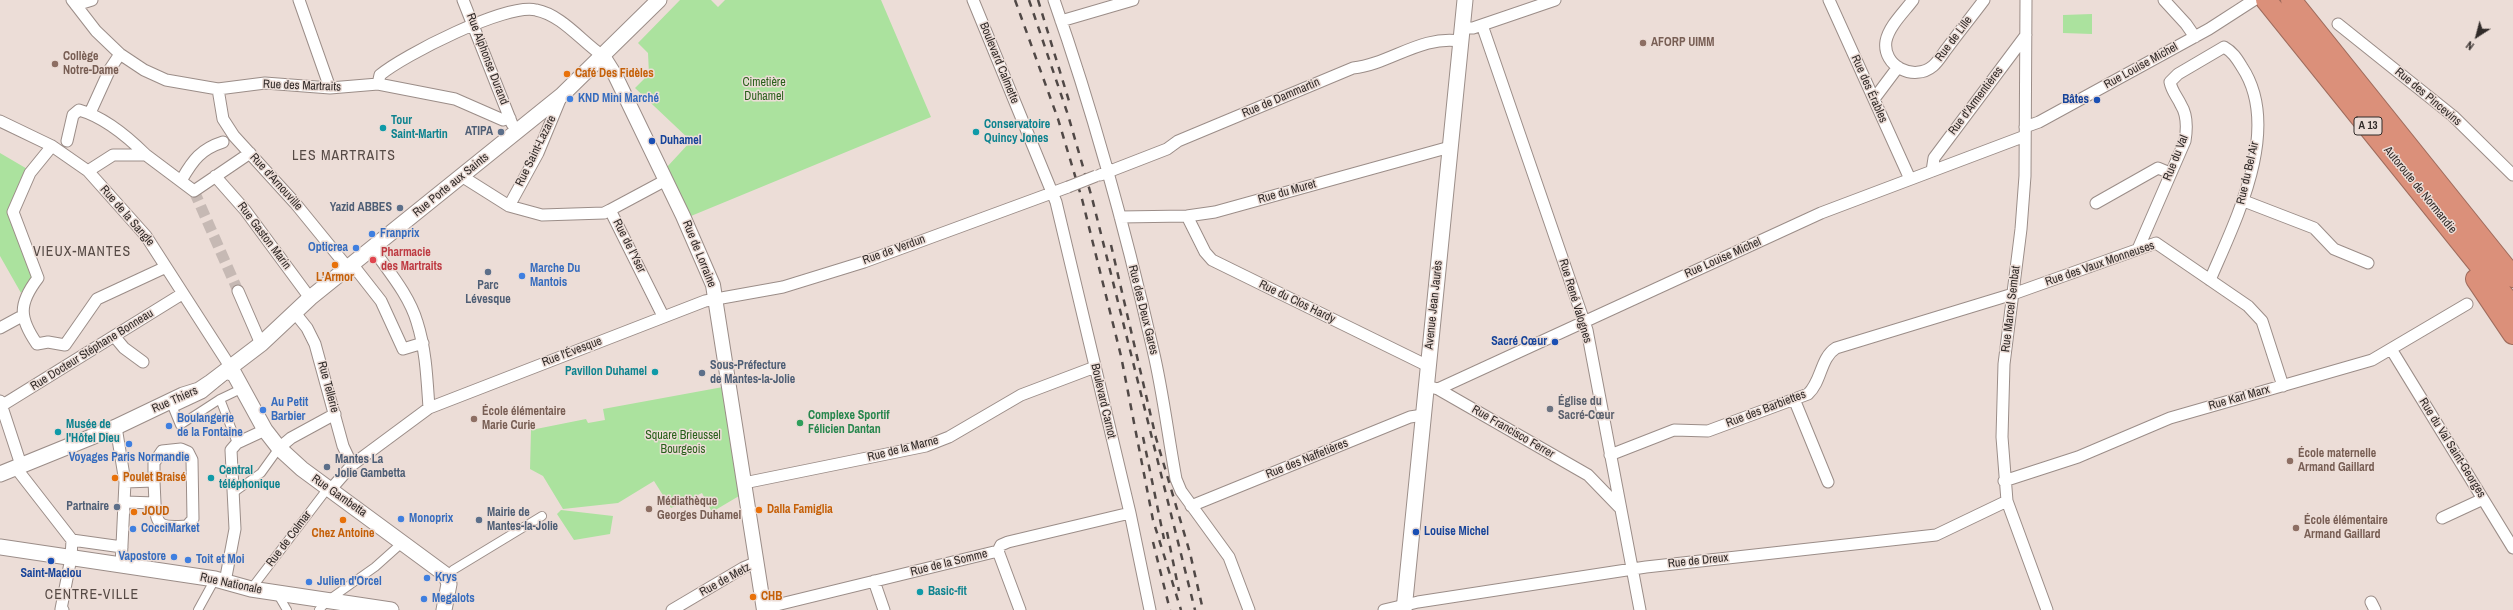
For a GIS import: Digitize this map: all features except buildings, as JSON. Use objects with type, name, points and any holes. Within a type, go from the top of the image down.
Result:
[{"type":"highway","name":"Autoroute de Normandie","points":[[2291,0],[2513,276]]},
{"type":"highway","name":"Autoroute de Normandie","points":[[2270,5],[2513,307]]},
{"type":"highway","points":[[2464,215],[2482,220],[2513,254]]},
{"type":"highway","points":[[2461,241],[2465,263],[2513,334]]},
{"type":"main road","name":"Avenue Jean Jaurès","points":[[1404,607],[1424,414],[1432,387],[1428,366],[1465,0]]},
{"type":"main road","name":"Rue Porte aux Saints","points":[[261,344],[310,298],[463,176],[514,125],[562,95],[603,56],[655,2]]},
{"type":"main road","name":"Rue Thiers","points":[[0,474],[116,427],[183,395],[199,390],[231,368],[261,344]]},
{"type":"main road","name":"Rue Gambetta","points":[[231,368],[266,430],[279,448],[302,469],[446,575],[449,584],[443,610]]},
{"type":"main road","name":"Rue Nationale","points":[[0,548],[220,580],[251,589],[277,593],[323,605],[391,610]]},
{"type":"street","points":[[74,3],[92,0]]},
{"type":"street","points":[[299,0],[330,88]]},
{"type":"street","name":"Rue Alphonse Durand","points":[[464,0],[514,125]]},
{"type":"street","name":"Boulevard Calmette","points":[[973,0],[1052,193]]},
{"type":"street","name":"Rue des Deux Gares","points":[[1054,0],[1120,217],[1154,351],[1176,479],[1191,506],[1229,557],[1249,610]]},
{"type":"street","points":[[1061,21],[1133,0]]},
{"type":"street","name":"Rue de Dammartin","points":[[1096,176],[1167,149],[1178,141],[1353,68],[1363,67],[1404,50],[1461,34],[1482,24],[1555,0]]},
{"type":"street","points":[[1874,99],[1898,67],[1888,56],[1888,32],[1913,0]]},
{"type":"street","name":"Rue de Lille","points":[[1898,67],[1906,72],[1919,73],[1933,67],[1984,0]]},
{"type":"street","name":"Rue Marcel Sembat","points":[[2026,0],[2025,131],[2021,229],[2002,392],[2004,480],[2007,501],[2047,610]]},
{"type":"street","points":[[2164,0],[2189,27],[2195,37]]},
{"type":"street","name":"Rue Louise Michel","points":[[1432,387],[1584,321],[1821,213],[1910,179],[2025,131],[2195,37],[2254,0]]},
{"type":"street","name":"Rue des Érables","points":[[1832,2],[1910,179]]},
{"type":"street","name":"Rue des Martraits","points":[[74,3],[96,31],[120,54],[144,70],[166,80],[218,89],[265,82],[330,88],[378,84],[455,98],[514,125]]},
{"type":"street","points":[[378,84],[380,75],[426,45],[474,25],[513,12],[535,9],[575,32],[603,56]]},
{"type":"street","name":"Rue René Valognes","points":[[1482,24],[1584,321],[1619,508],[1640,610]]},
{"type":"street","name":"Rue des Pincevins","points":[[2338,24],[2453,116],[2513,175]]},
{"type":"street","name":"Rue d'Armentières","points":[[1932,170],[1934,158],[2026,35]]},
{"type":"street","name":"Rue du Val","points":[[2138,249],[2170,173],[2185,142],[2188,125],[2182,106],[2172,92],[2170,82],[2178,74],[2224,47]]},
{"type":"street","name":"Rue du Bel Air","points":[[2210,280],[2244,201],[2256,149],[2258,113],[2250,79],[2232,51],[2224,47]]},
{"type":"street","points":[[90,113],[110,68],[120,54]]},
{"type":"street","name":"Rue de Lorraine","points":[[603,56],[615,74],[666,180],[713,284],[764,609]]},
{"type":"street","name":"Rue d'Arnouville","points":[[218,89],[223,119],[234,136],[381,301],[403,349],[423,343]]},
{"type":"street","name":"Rue Saint-Lazare","points":[[508,206],[535,159],[562,95]]},
{"type":"street","points":[[67,141],[73,115],[79,110],[90,113],[131,140],[146,155],[182,179],[194,191],[250,153]]},
{"type":"street","name":"Rue de la Sangle","points":[[0,121],[52,146],[88,171],[135,222],[231,368]]},
{"type":"street","points":[[182,179],[196,156],[209,147],[223,142]]},
{"type":"street","points":[[52,146],[30,173],[13,212],[38,278],[24,300],[22,316],[27,328],[37,344],[48,342],[65,345],[97,299],[166,267]]},
{"type":"street","name":"Rue du Muret","points":[[1120,217],[1187,216],[1215,212],[1450,148]]},
{"type":"street","points":[[88,171],[113,155],[146,155]]},
{"type":"street","points":[[2096,203],[2158,168],[2170,173]]},
{"type":"street","name":"Rue Gaston Marin","points":[[215,176],[246,210],[310,298]]},
{"type":"street","name":"Rue de l'Yser","points":[[463,176],[508,206],[542,215],[604,213],[610,210],[663,316]]},
{"type":"street","name":"Rue de Verdun","points":[[716,300],[783,287],[864,262],[1096,176]]},
{"type":"street","points":[[610,210],[666,180]]},
{"type":"street","name":"Boulevard Carnot","points":[[1052,193],[1130,513],[1150,610]]},
{"type":"street","points":[[2244,201],[2314,228],[2334,249],[2368,263]]},
{"type":"street","name":"Rue du Clos Hardy","points":[[1187,216],[1202,247],[1212,260],[1428,366]]},
{"type":"street","name":"Rue des Vaux Monneuses","points":[[2013,294],[2156,243],[2248,306],[2262,321],[2283,386]]},
{"type":"street","points":[[373,249],[400,288],[417,321],[423,343],[429,408]]},
{"type":"street","points":[[238,291],[261,344]]},
{"type":"street","name":"Rue Docteur Stéphane Bonneau","points":[[1,403],[182,294]]},
{"type":"street","name":"Rue des Barbiettes","points":[[1610,455],[1674,430],[1708,431],[1808,394],[1816,387],[1828,353],[1836,348],[2013,294]]},
{"type":"street","name":"Rue l'Évesque","points":[[329,489],[352,465],[429,408],[663,316],[716,300]]},
{"type":"street","name":"Rue Karl Marx","points":[[2004,480],[2078,457],[2170,418],[2372,360],[2467,304]]},
{"type":"street","name":"Rue Tellerie","points":[[295,313],[307,328],[315,344],[343,446],[352,465]]},
{"type":"street","points":[[0,328],[22,316]]},
{"type":"street","points":[[114,336],[124,348],[143,362]]},
{"type":"street","name":"Rue du Val Saint-Georges","points":[[2391,349],[2513,548]]},
{"type":"street","name":"Rue de la Marne","points":[[744,483],[926,446],[949,437],[1021,395],[1095,367]]},
{"type":"street","points":[[226,375],[234,377],[241,389],[220,399],[183,425],[180,425],[173,408],[203,394],[226,375]]},
{"type":"street","name":"Rue Francisco Ferrer","points":[[1432,387],[1588,475],[1619,508]]},
{"type":"street","points":[[220,399],[237,443]]},
{"type":"street","points":[[1794,399],[1828,482]]},
{"type":"street","points":[[1,403],[18,466],[72,540],[71,558],[61,609],[63,610]]},
{"type":"street","points":[[234,493],[261,473],[279,448],[291,438],[335,414]]},
{"type":"street","name":"Rue des Naffetières","points":[[1191,506],[1410,417],[1424,414]]},
{"type":"street","points":[[116,427],[125,482],[120,566]]},
{"type":"street","points":[[198,610],[220,580],[235,530],[231,450],[237,443],[266,430]]},
{"type":"street","points":[[181,449],[188,452],[192,460],[191,523],[187,526],[164,526],[156,518],[154,480],[154,463],[162,451],[181,449]]},
{"type":"street","points":[[1588,475],[1600,476],[1612,471]]},
{"type":"street","points":[[125,482],[154,480]]},
{"type":"street","name":"Rue de Colmar","points":[[251,589],[329,489]]},
{"type":"street","points":[[2442,518],[2483,499]]},
{"type":"street","name":"Rue de Dreux","points":[[1384,610],[1631,569],[1936,535],[2007,501]]},
{"type":"street","points":[[125,502],[155,502]]},
{"type":"street","name":"Rue de la Somme","points":[[764,609],[998,551],[1001,545],[1012,541],[1130,513]]},
{"type":"street","points":[[453,570],[535,525],[542,516]]},
{"type":"street","points":[[72,540],[122,547]]},
{"type":"street","points":[[323,605],[375,567],[403,542]]},
{"type":"street","points":[[998,551],[1020,610]]},
{"type":"street","name":"Rue de Metz","points":[[672,610],[743,568],[757,562]]},
{"type":"street","points":[[874,581],[884,610]]},
{"type":"street","points":[[277,593],[287,610]]},
{"type":"green space","name":"Cimetière Duhamel","points":[[680,0],[711,0],[718,7],[725,0],[881,0],[931,117],[691,216],[667,167],[691,141],[635,88],[649,74],[648,53],[638,43]]},
{"type":"green space","points":[[2092,14],[2092,34],[2063,33],[2063,15]]},
{"type":"green space","points":[[0,153],[29,170],[8,214],[33,275],[21,293],[0,256]]},
{"type":"green space","name":"Square Brieussel Bourgeois","points":[[723,387],[739,496],[712,512],[702,493],[671,508],[654,481],[618,503],[563,509],[543,476],[530,469],[531,430],[586,419],[588,423],[605,420],[603,409]]},
{"type":"green space","points":[[561,510],[613,516],[610,534],[574,540],[557,514]]},
{"type":"tunnel","points":[[194,191],[238,291]]},
{"type":"railway","points":[[1015,0],[1058,119],[1082,199],[1121,356],[1153,520],[1181,610]]},
{"type":"railway","points":[[1029,0],[1068,115],[1092,198],[1195,610]]},
{"type":"railway","points":[[1038,0],[1069,101]]},
{"type":"railway","points":[[1111,245],[1156,438],[1190,553],[1203,610]]},
{"type":"railway","points":[[1143,437],[1164,539]]},
{"type":"railway","points":[[1167,532],[1179,591]]},
{"type":"railway","points":[[1153,542],[1170,610]]},
{"type":"place","name":"AFORP UIMM","points":[[1643,43]]},
{"type":"place","name":"Collège Notre-Dame","points":[[55,64]]},
{"type":"place","name":"Café Des Fidèles","points":[[567,74]]},
{"type":"place","name":"KND Mini Marché","points":[[570,99]]},
{"type":"place","name":"Bâtes","points":[[2097,100]]},
{"type":"place","name":"Tour Saint-Martin","points":[[383,128]]},
{"type":"place","name":"ATIPA","points":[[501,132]]},
{"type":"place","name":"Conservatoire Quincy Jones","points":[[976,132]]},
{"type":"place","name":"Duhamel","points":[[652,141]]},
{"type":"place","name":"Yazid ABBES","points":[[400,208]]},
{"type":"place","name":"Franprix","points":[[372,234]]},
{"type":"place","name":"Opticrea","points":[[356,248]]},
{"type":"place","name":"Pharmacie des Martraits","points":[[373,260]]},
{"type":"place","name":"L'Armor","points":[[335,265]]},
{"type":"place","name":"Parc Lévesque","points":[[488,272]]},
{"type":"place","name":"Marche Du Mantois","points":[[522,276]]},
{"type":"place","name":"Sacré Cœur","points":[[1555,342]]},
{"type":"place","name":"Pavillon Duhamel","points":[[655,372]]},
{"type":"place","name":"Sous-Préfecture de Mantes-la-Jolie","points":[[702,373]]},
{"type":"place","name":"Église du Sacré-Cœur","points":[[1550,409]]},
{"type":"place","name":"Au Petit Barbier","points":[[263,410]]},
{"type":"place","name":"École élémentaire Marie Curie","points":[[474,419]]},
{"type":"place","name":"Complexe Sportif Félicien Dantan","points":[[800,423]]},
{"type":"place","name":"Boulangerie de la Fontaine","points":[[169,426]]},
{"type":"place","name":"Musée de l'Hôtel Dieu","points":[[58,432]]},
{"type":"place","name":"Voyages Paris Normandie","points":[[129,444]]},
{"type":"place","name":"École maternelle Armand Gaillard","points":[[2290,461]]},
{"type":"place","name":"Mantes La Jolie Gambetta","points":[[327,467]]},
{"type":"place","name":"Poulet Braisé","points":[[115,478]]},
{"type":"place","name":"Central téléphonique","points":[[211,478]]},
{"type":"place","name":"Partnaire","points":[[117,507]]},
{"type":"place","name":"Médiathèque Georges Duhamel","points":[[649,509]]},
{"type":"place","name":"Dalla Famiglia","points":[[759,510]]},
{"type":"place","name":"JOUD","points":[[134,512]]},
{"type":"place","name":"Monoprix","points":[[401,519]]},
{"type":"place","name":"Chez Antoine","points":[[343,520]]},
{"type":"place","name":"Mairie de Mantes-la-Jolie","points":[[479,520]]},
{"type":"place","name":"École élémentaire Armand Gaillard","points":[[2296,528]]},
{"type":"place","name":"CocciMarket","points":[[133,529]]},
{"type":"place","name":"Louise Michel","points":[[1416,532]]},
{"type":"place","name":"Vapostore","points":[[174,557]]},
{"type":"place","name":"Toit et Moi","points":[[188,560]]},
{"type":"place","name":"Saint-Maclou","points":[[51,561]]},
{"type":"place","name":"Krys","points":[[427,578]]},
{"type":"place","name":"Julien d'Orcel","points":[[309,582]]},
{"type":"place","name":"Basic-fit","points":[[920,592]]},
{"type":"place","name":"CHB","points":[[753,597]]},
{"type":"place","name":"Megalots","points":[[424,599]]},
{"type":"district","name":"LES MARTRAITS","points":[[344,156]]},
{"type":"district","name":"VIEUX-MANTES","points":[[82,252]]},
{"type":"district","name":"CENTRE-VILLE","points":[[92,595]]}]
